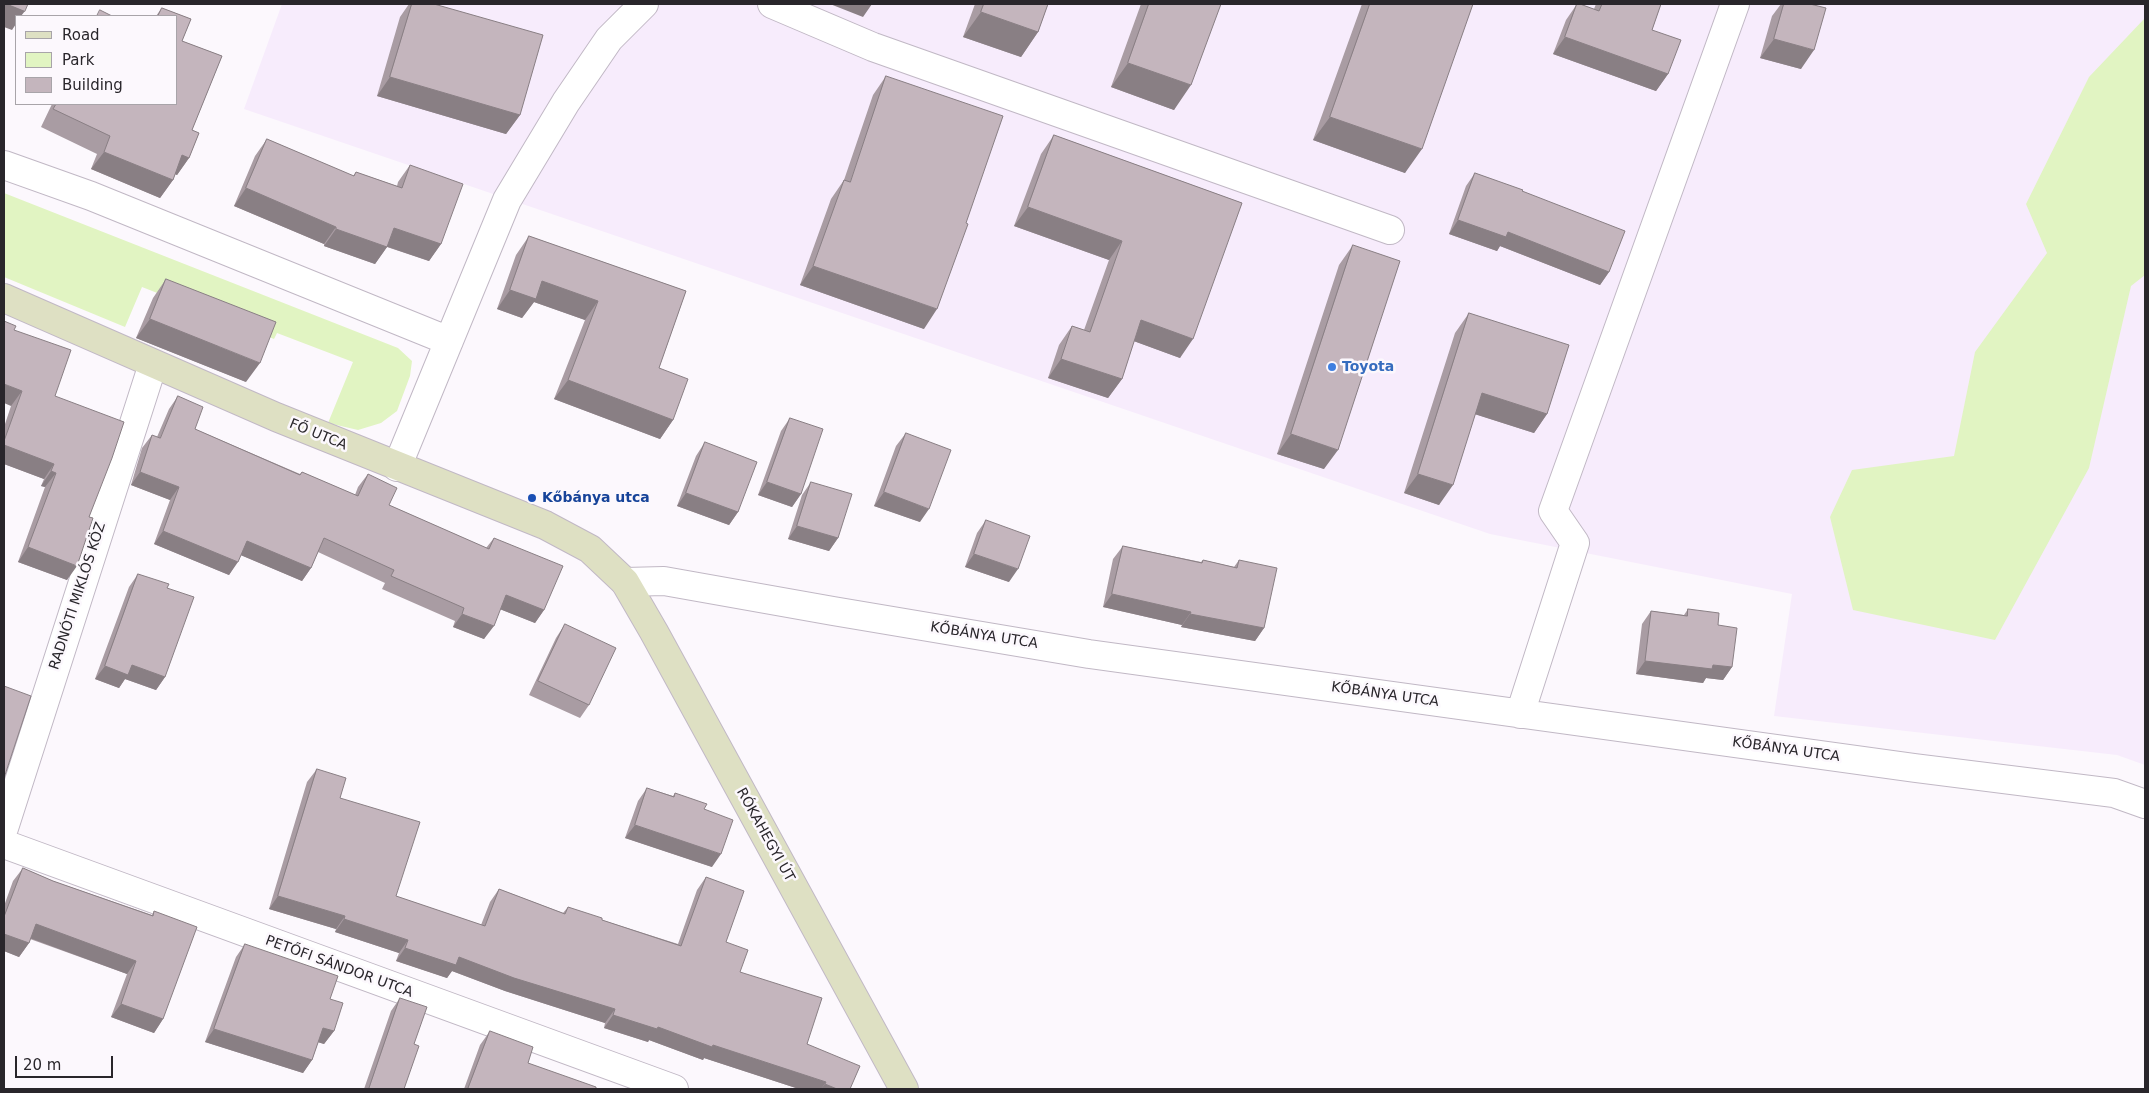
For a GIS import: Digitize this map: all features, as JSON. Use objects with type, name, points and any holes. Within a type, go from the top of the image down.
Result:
[{"type":"street","points":[[397,467],[507,200],[566,102],[609,39],[644,4]]},
{"type":"street","points":[[772,4],[873,46],[1390,230]]},
{"type":"street","points":[[1520,714],[1575,543],[1553,510],[1735,4]]},
{"type":"street","points":[[4,164],[91,196],[449,341]]},
{"type":"street","name":"FŐ UTCA","points":[[4,298],[152,364],[397,467],[545,525],[590,548],[625,582]]},
{"type":"street","name":"RADNÓTI MIKLÓS KÖZ","points":[[4,828],[152,364]]},
{"type":"street","name":"KŐBÁNYA UTCA","points":[[625,582],[664,580],[833,612],[1089,654],[1915,768],[2114,793],[2145,804]]},
{"type":"street","name":"RÓKAHEGYI ÚT","points":[[625,582],[904,1089]]},
{"type":"street","name":"PETŐFI SÁNDOR UTCA","points":[[4,844],[674,1089]]},
{"type":"shaded area","points":[[282,4],[2145,4],[2145,765],[2117,755],[1774,716],[1792,594],[1490,534],[244,109]]},
{"type":"green space","points":[[2145,18],[2145,275],[2131,286],[2089,468],[1995,640],[1853,610],[1830,517],[1852,470],[1954,456],[1975,352],[2047,253],[2026,204],[2089,77]]},
{"type":"green space","points":[[4,193],[398,348],[412,361],[410,376],[397,411],[381,423],[358,430],[328,423],[353,362],[277,333],[274,339],[142,287],[125,327],[4,277]]},
{"type":"building","points":[[7,4],[28,4],[25,11]]},
{"type":"building","points":[[412,4],[434,4],[543,35],[520,115],[390,77]]},
{"type":"building","points":[[984,4],[1048,4],[1038,32],[981,12]]},
{"type":"building","points":[[1149,4],[1221,4],[1191,85],[1128,63]]},
{"type":"building","points":[[1370,4],[1473,4],[1422,149],[1330,117]]},
{"type":"building","points":[[1577,4],[1599,11],[1602,4],[1661,4],[1652,30],[1681,40],[1668,74],[1565,37]]},
{"type":"building","points":[[1784,4],[1810,4],[1826,8],[1814,50],[1774,39]]},
{"type":"building","points":[[162,8],[191,19],[182,41],[222,56],[192,130],[199,133],[189,158],[182,155],[173,180],[104,152],[110,136],[53,109],[55,105],[178,105],[178,15],[158,15]]},
{"type":"building","points":[[100,10],[110,15],[98,15]]},
{"type":"building","points":[[886,76],[1003,116],[966,223],[968,224],[937,309],[813,266],[844,180],[850,182]]},
{"type":"building","points":[[1054,135],[1242,203],[1193,339],[1141,320],[1122,379],[1061,359],[1072,326],[1090,332],[1122,241],[1028,207]]},
{"type":"building","points":[[267,139],[354,176],[356,172],[402,188],[410,165],[463,184],[441,244],[394,228],[387,247],[336,229],[336,227],[246,188]]},
{"type":"building","points":[[1475,173],[1625,231],[1609,272],[1508,232],[1506,237],[1458,220]]},
{"type":"building","points":[[529,236],[686,291],[659,368],[688,379],[673,420],[568,380],[598,301],[542,281],[536,299],[510,290]]},
{"type":"building","name":"Toyota","points":[[1353,245],[1400,261],[1338,450],[1291,434]]},
{"type":"building","points":[[166,279],[276,322],[260,363],[150,319]]},
{"type":"building","points":[[1469,313],[1569,345],[1547,414],[1482,393],[1453,485],[1418,474]]},
{"type":"building","points":[[4,321],[16,326],[14,330],[71,350],[55,396],[124,422],[89,517],[93,518],[77,566],[28,547],[56,473],[51,471],[54,464],[4,445],[22,391],[4,384]]},
{"type":"building","points":[[178,396],[203,407],[195,429],[300,475],[302,472],[358,496],[368,474],[397,488],[389,505],[489,549],[494,538],[563,566],[544,610],[506,595],[494,626],[462,614],[464,608],[391,576],[394,570],[324,538],[311,568],[247,541],[238,562],[163,531],[179,487],[140,472],[152,435],[160,438]]},
{"type":"building","points":[[790,418],[823,429],[801,494],[767,482]]},
{"type":"building","points":[[906,433],[951,450],[929,509],[884,492]]},
{"type":"building","points":[[705,442],[757,462],[738,512],[686,493]]},
{"type":"building","points":[[811,482],[852,494],[838,538],[797,526]]},
{"type":"building","points":[[986,520],[1030,536],[1018,569],[974,554]]},
{"type":"building","points":[[1123,546],[1202,563],[1203,560],[1237,568],[1239,560],[1277,568],[1264,628],[1190,614],[1191,612],[1112,594]]},
{"type":"building","points":[[138,574],[169,584],[167,588],[194,597],[165,677],[132,665],[128,675],[105,666]]},
{"type":"building","points":[[1688,609],[1719,613],[1718,625],[1737,628],[1732,667],[1713,665],[1712,669],[1645,661],[1651,611],[1687,616]]},
{"type":"building","points":[[565,624],[616,648],[589,705],[538,681]]},
{"type":"building","points":[[4,686],[31,696],[4,778]]},
{"type":"building","points":[[317,769],[346,778],[340,798],[420,822],[396,896],[485,926],[499,889],[565,914],[568,907],[681,946],[706,877],[744,891],[726,942],[748,950],[740,972],[822,998],[807,1044],[860,1066],[850,1089],[837,1089],[825,1084],[826,1082],[713,1045],[712,1047],[658,1027],[657,1029],[613,1015],[615,1009],[514,978],[459,957],[456,965],[405,948],[408,940],[344,919],[345,916],[278,896]]},
{"type":"building","points":[[647,788],[674,797],[675,793],[707,804],[704,809],[733,820],[721,854],[635,825]]},
{"type":"building","points":[[23,868],[53,881],[153,916],[154,911],[197,927],[163,1019],[121,1004],[136,961],[36,924],[29,943],[4,934],[4,917]]},
{"type":"building","points":[[245,944],[338,976],[330,999],[343,1003],[334,1031],[323,1028],[312,1060],[214,1029]]},
{"type":"building","points":[[400,998],[427,1007],[414,1044],[419,1046],[404,1089],[369,1089]]},
{"type":"building","points":[[490,1031],[533,1047],[528,1063],[596,1087],[596,1089],[468,1089]]},
{"type":"place","name":"Toyota","points":[[1332,367]]},
{"type":"place","name":"Kőbánya utca","points":[[532,498]]}]
